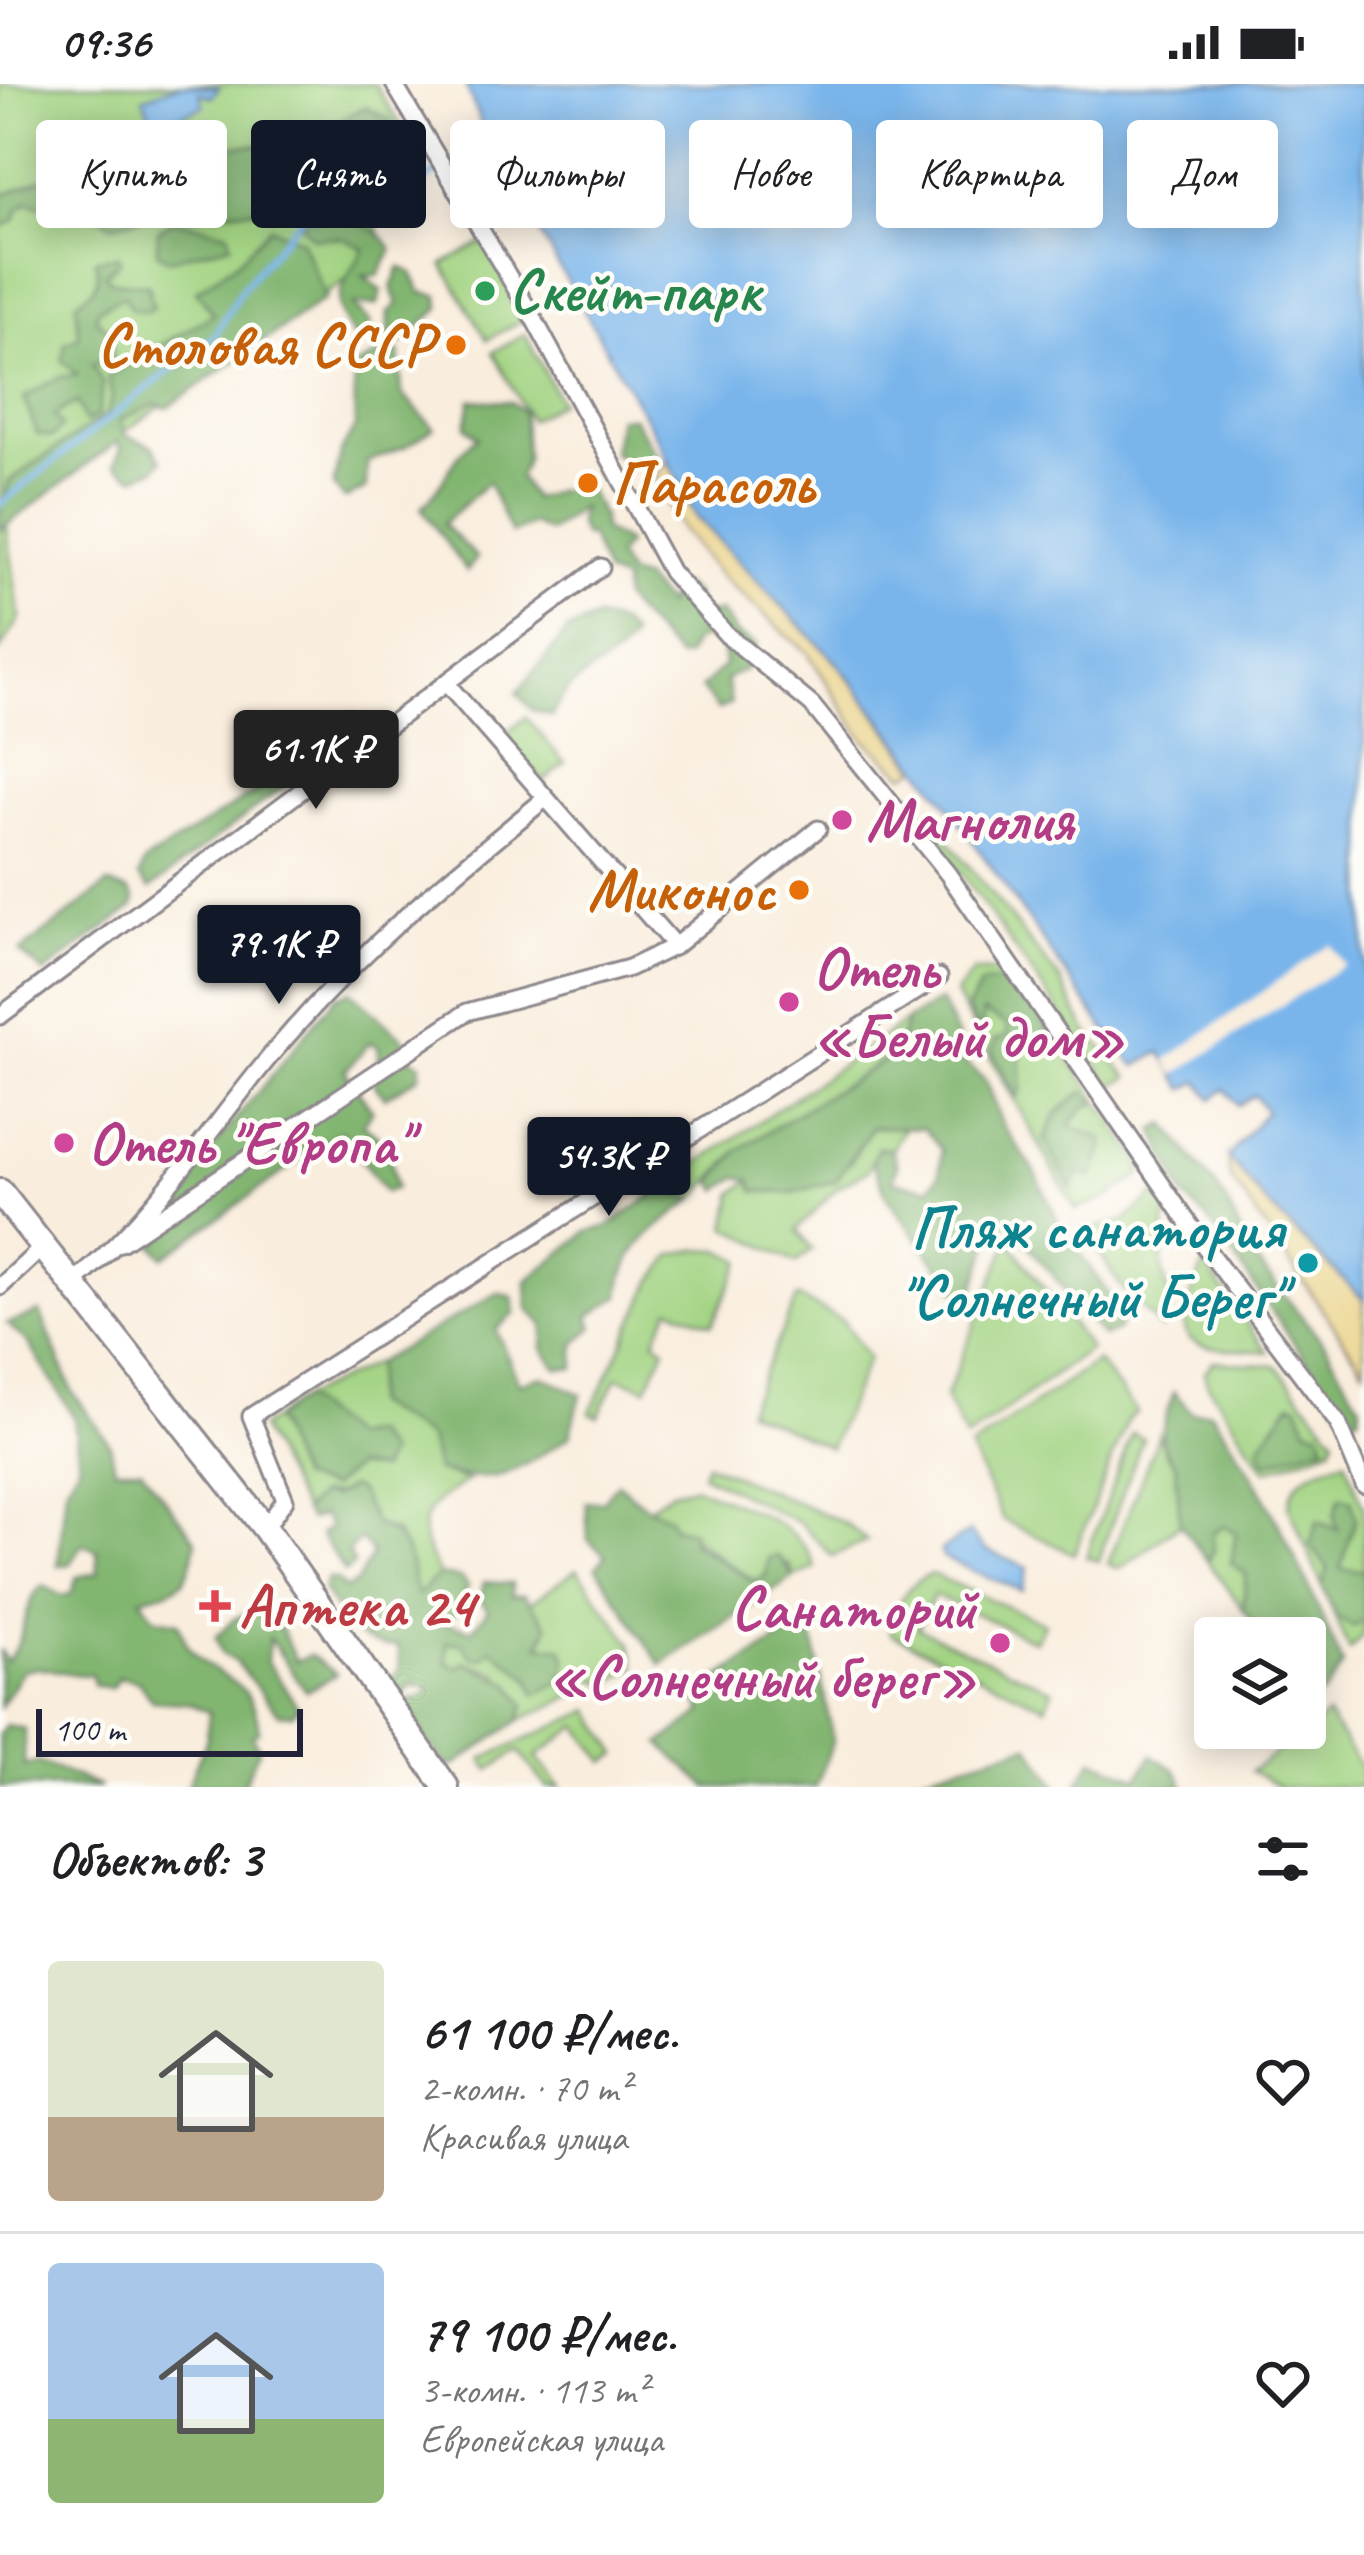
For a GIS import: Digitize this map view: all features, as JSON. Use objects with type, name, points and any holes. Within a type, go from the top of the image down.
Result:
[{"type":"main road","points":[[0,1192],[265,1528],[446,1787]]},
{"type":"street","points":[[394,84],[456,184],[671,572],[727,635],[812,705],[948,874],[1205,1247],[1348,1439],[1364,1485]]},
{"type":"street","points":[[0,1016],[602,567]]},
{"type":"street","points":[[446,682],[675,946]]},
{"type":"street","points":[[121,1243],[277,1048],[380,934],[546,798]]},
{"type":"street","points":[[72,1284],[121,1243],[467,1012],[629,968],[675,946],[818,829]]},
{"type":"street","points":[[265,1528],[285,1500],[251,1416],[939,977]]},
{"type":"street","points":[[0,1287],[43,1246]]},
{"type":"green space","points":[[0,84],[375,84],[397,120],[251,120],[251,228],[378,228],[384,254],[5,513],[20,618],[0,651]]},
{"type":"green space","points":[[365,107],[389,120],[339,120]]},
{"type":"green space","points":[[227,146],[251,146],[251,210],[227,212]]},
{"type":"green space","points":[[36,181],[36,205],[28,202],[18,210],[15,221],[0,227],[0,196]]},
{"type":"green space","points":[[210,228],[228,232],[231,244],[168,260],[157,253],[158,231]]},
{"type":"green space","points":[[272,228],[301,240],[326,298],[167,408],[156,404],[120,420],[125,435],[153,446],[162,460],[155,469],[134,477],[115,465],[121,448],[117,442],[0,530],[0,499],[5,499],[9,481],[106,415],[112,398],[108,376],[214,314],[196,291],[236,263]]},
{"type":"green space","points":[[304,228],[368,228],[392,250],[378,276],[363,276],[382,291],[377,305],[353,305],[370,322],[369,340],[358,342],[339,305],[343,286],[364,249],[342,237],[313,238]]},
{"type":"green space","name":"Скейт-парк","points":[[484,242],[528,317],[487,340],[443,264]]},
{"type":"green space","points":[[118,256],[120,261],[105,274],[111,281],[148,285],[153,307],[146,312],[131,309],[124,296],[98,309],[96,319],[111,331],[113,359],[92,364],[103,384],[98,415],[85,422],[77,402],[54,415],[62,426],[53,437],[37,434],[24,398],[59,377],[77,375],[62,360],[65,344],[79,337],[76,302],[95,285],[95,260]]},
{"type":"green space","points":[[400,267],[412,273],[421,292],[439,296],[440,308],[400,343],[389,339],[389,312],[398,304],[392,288]]},
{"type":"green space","points":[[525,334],[560,402],[530,420],[493,352]]},
{"type":"green space","points":[[383,352],[399,352],[402,394],[434,428],[407,446],[367,462],[366,488],[345,499],[333,486],[342,450],[355,427],[354,368]]},
{"type":"green space","points":[[471,400],[511,402],[523,411],[526,459],[519,477],[533,499],[583,482],[602,516],[603,530],[627,543],[617,557],[629,576],[643,579],[667,605],[673,586],[685,586],[695,594],[696,613],[721,612],[736,634],[756,645],[746,669],[726,679],[731,703],[718,710],[701,688],[724,666],[722,649],[707,636],[693,643],[687,656],[678,658],[623,600],[623,581],[606,575],[590,536],[583,536],[578,523],[581,508],[549,532],[532,524],[511,534],[488,482],[443,524],[477,558],[467,571],[421,508],[460,453],[478,437],[466,427]]},
{"type":"green space","points":[[618,417],[633,417],[659,460],[651,473],[613,453]]},
{"type":"green space","points":[[597,618],[620,624],[632,636],[615,656],[571,687],[552,716],[532,710],[517,693],[567,631]]},
{"type":"green space","points":[[354,714],[364,725],[150,889],[139,877],[145,862],[278,777]]},
{"type":"green space","points":[[526,717],[565,763],[543,782],[503,736]]},
{"type":"green space","points":[[940,830],[1061,981],[1086,1030],[1129,1077],[1112,1086],[934,835]]},
{"type":"green space","points":[[108,884],[129,891],[135,900],[132,908],[44,973],[20,952]]},
{"type":"green space","points":[[1010,971],[1138,1159],[1143,1174],[1106,1199],[1076,1210],[955,995],[973,972]]},
{"type":"green space","points":[[995,982],[1019,987],[1048,1027],[1037,1046],[1026,1033],[1020,1037],[1021,1090],[1016,1097],[992,1052],[995,1040],[1007,1036],[1007,1025],[983,1012],[983,1037],[967,1009],[981,985]]},
{"type":"green space","points":[[350,991],[407,1042],[406,1055],[420,1063],[419,1076],[385,1097],[375,1085],[379,1047],[370,1042],[345,1071],[372,1110],[363,1124],[388,1144],[396,1188],[385,1192],[341,1131],[164,1257],[152,1244],[165,1207],[336,996]]},
{"type":"green space","points":[[940,1001],[958,1038],[957,1056],[985,1080],[1002,1124],[1034,1170],[1060,1225],[1124,1316],[1118,1330],[1103,1337],[1012,1225],[1004,1223],[993,1233],[972,1296],[962,1297],[888,1199],[872,1160],[879,1147],[892,1150],[897,1165],[893,1181],[929,1188],[939,1175],[942,1150],[924,1128],[872,1127],[836,1181],[791,1193],[754,1191],[751,1180],[738,1177],[719,1190],[713,1181],[739,1150],[896,1053],[907,1020]]},
{"type":"green space","points":[[907,1020],[896,1052],[739,1150],[693,1200],[665,1186]]},
{"type":"green space","points":[[1083,1092],[1097,1103],[1085,1107],[1069,1126],[1101,1138],[1105,1145],[1092,1177],[1077,1174],[1072,1189],[1044,1140],[1057,1113]]},
{"type":"green space","points":[[1166,1124],[1224,1197],[1251,1255],[1326,1346],[1360,1404],[1359,1416],[1348,1420],[1208,1220],[1184,1197],[1154,1130]]},
{"type":"green space","points":[[872,1126],[904,1128],[892,1150],[879,1147],[868,1170],[837,1188],[797,1230],[812,1250],[796,1263],[727,1227],[734,1193],[751,1180],[850,1163]]},
{"type":"green space","points":[[665,1186],[693,1200],[644,1240],[628,1264],[620,1296],[589,1316],[594,1327],[575,1344],[575,1368],[557,1368],[543,1349],[544,1325],[528,1308],[527,1281],[587,1232],[609,1226]]},
{"type":"green space","points":[[1157,1193],[1167,1205],[1162,1270],[1172,1307],[1161,1329],[1120,1285],[1085,1230],[1125,1221]]},
{"type":"green space","points":[[1009,1241],[1090,1349],[966,1439],[945,1398]]},
{"type":"green space","points":[[720,1250],[742,1261],[712,1324],[670,1308],[655,1341],[665,1348],[647,1388],[617,1377],[598,1416],[590,1413],[652,1282],[673,1255]]},
{"type":"green space","points":[[1204,1264],[1268,1352],[1217,1348],[1190,1339],[1186,1314]]},
{"type":"green space","points":[[498,1293],[513,1297],[515,1313],[496,1330],[519,1383],[542,1376],[581,1394],[570,1436],[522,1467],[492,1477],[436,1470],[429,1438],[372,1404],[376,1363]]},
{"type":"green space","points":[[797,1297],[843,1321],[868,1358],[830,1448],[747,1410]]},
{"type":"green space","points":[[40,1312],[72,1391],[110,1444],[115,1468],[141,1468],[196,1540],[182,1582],[141,1598],[154,1617],[178,1622],[191,1650],[250,1700],[259,1731],[252,1736],[259,1749],[242,1787],[187,1787],[207,1738],[209,1712],[188,1703],[152,1701],[138,1681],[119,1677],[111,1688],[94,1685],[91,1674],[23,1670],[0,1707],[0,1649],[6,1661],[18,1643],[36,1593],[43,1585],[61,1596],[71,1594],[77,1577],[98,1573],[97,1551],[83,1544],[70,1564],[58,1566],[66,1486],[79,1464],[74,1417],[29,1344],[7,1324]]},
{"type":"green space","points":[[1097,1361],[1137,1412],[1128,1419],[1074,1554],[1003,1520],[970,1449]]},
{"type":"green space","points":[[1213,1361],[1277,1366],[1335,1438],[1331,1447],[1266,1471],[1207,1383],[1204,1373]]},
{"type":"green space","points":[[376,1363],[372,1404],[429,1438],[436,1470],[468,1481],[439,1500],[425,1520],[425,1543],[439,1575],[417,1596],[396,1532],[375,1525],[359,1493],[319,1495],[303,1511],[260,1428],[302,1398]]},
{"type":"green space","points":[[1174,1392],[1192,1413],[1210,1411],[1250,1471],[1321,1617],[1249,1617],[1243,1609],[1246,1574],[1231,1563],[1236,1533],[1224,1525],[1212,1533],[1214,1550],[1208,1562],[1180,1524],[1176,1465],[1165,1448],[1164,1422]]},
{"type":"green space","points":[[302,1398],[350,1437],[371,1433],[388,1454],[380,1470],[355,1467],[330,1488],[299,1479],[274,1419]]},
{"type":"green space","points":[[1291,1402],[1299,1405],[1307,1427],[1320,1430],[1325,1444],[1266,1463],[1259,1446]]},
{"type":"green space","points":[[1132,1433],[1143,1438],[1098,1561],[1086,1557]]},
{"type":"green space","points":[[1159,1434],[1165,1453],[1176,1465],[1180,1524],[1120,1569],[1108,1564]]},
{"type":"green space","points":[[1345,1459],[1364,1507],[1364,1635],[1349,1650],[1289,1507],[1301,1480]]},
{"type":"green space","points":[[706,1463],[845,1523],[867,1541],[832,1556],[801,1524],[702,1474]]},
{"type":"green space","points":[[617,1483],[648,1508],[669,1516],[673,1527],[692,1531],[692,1543],[755,1582],[766,1575],[768,1558],[778,1556],[794,1577],[661,1665],[596,1567],[606,1556],[588,1540],[586,1502],[603,1501]]},
{"type":"green space","points":[[694,1486],[782,1527],[797,1538],[815,1568],[794,1577],[789,1564],[756,1582],[648,1508],[672,1491]]},
{"type":"green space","points":[[350,1487],[359,1492],[375,1524],[402,1543],[417,1595],[439,1575],[461,1578],[468,1586],[460,1610],[443,1623],[472,1630],[488,1610],[480,1600],[484,1582],[512,1584],[512,1596],[524,1595],[548,1626],[539,1645],[562,1648],[567,1661],[561,1682],[535,1694],[530,1678],[492,1649],[483,1659],[471,1656],[462,1643],[447,1643],[447,1663],[458,1667],[465,1662],[511,1684],[525,1705],[520,1720],[453,1766],[443,1762],[405,1712],[408,1701],[429,1694],[429,1688],[412,1683],[408,1692],[392,1691],[388,1681],[400,1669],[398,1646],[362,1638],[323,1589],[327,1579],[336,1579],[345,1589],[357,1582],[372,1554],[361,1539],[348,1552],[354,1565],[345,1572],[320,1535],[330,1527],[322,1515],[309,1520],[303,1511],[319,1495],[332,1497]]},
{"type":"green space","points":[[1340,1497],[1352,1500],[1356,1519],[1340,1569],[1364,1571],[1364,1621],[1353,1627],[1336,1617],[1322,1585],[1328,1568],[1310,1545],[1317,1521],[1338,1530],[1334,1517]]},
{"type":"green space","points":[[1224,1525],[1236,1533],[1246,1574],[1243,1609],[1208,1562],[1214,1550],[1212,1533]]},
{"type":"green space","points":[[577,1569],[631,1643],[636,1668],[607,1684],[587,1677],[578,1694],[520,1720],[525,1705],[496,1672],[465,1662],[458,1668],[446,1663],[447,1643],[462,1643],[471,1656],[482,1659],[492,1649],[530,1678],[548,1626],[530,1603]]},
{"type":"green space","points":[[932,1574],[1044,1623],[1035,1641],[934,1595],[918,1628],[1053,1690],[1046,1707],[891,1634],[902,1598]]},
{"type":"green space","points":[[254,1611],[277,1621],[296,1661],[310,1655],[337,1674],[306,1691],[269,1638],[267,1662],[298,1707],[293,1714],[279,1714],[236,1662],[222,1654],[216,1637],[234,1619]]},
{"type":"green space","points":[[805,1624],[814,1641],[833,1741],[816,1787],[708,1787],[660,1744],[703,1712],[693,1694]]},
{"type":"green space","points":[[1326,1627],[1343,1665],[1326,1691]]},
{"type":"green space","points":[[591,1710],[618,1754],[605,1762],[578,1726],[536,1757],[560,1787],[547,1787],[518,1751],[490,1770],[483,1759]]},
{"type":"green space","points":[[1326,1717],[1360,1766],[1364,1787],[1281,1787],[1251,1771],[1281,1749],[1326,1749]]},
{"type":"green space","points":[[6,1725],[25,1729],[24,1766],[38,1762],[101,1787],[0,1787],[0,1734]]},
{"type":"green space","points":[[1029,1745],[1058,1787],[905,1787],[909,1779]]},
{"type":"green space","points":[[1152,1755],[1176,1770],[1185,1787],[1078,1784],[1093,1759],[1138,1778]]},
{"type":"sand","points":[[667,459],[695,516],[839,665],[917,768],[905,775],[863,738],[808,653],[719,575],[683,531],[655,481]]},
{"type":"sand","name":"Пляж санатория \"Солнечный Берег\"","points":[[1228,1157],[1265,1202],[1364,1300],[1364,1369],[1230,1177]]},
{"type":"water","points":[[181,84],[219,88],[212,97],[200,93],[204,106],[169,120],[152,120],[143,98]]},
{"type":"water","points":[[465,84],[1364,84],[1364,1300],[1265,1202],[1228,1157],[1266,1111],[1254,1095],[1238,1105],[1225,1089],[1212,1099],[1199,1081],[1185,1090],[1161,1052],[1136,1066],[1116,1045],[942,797],[839,665],[695,516],[656,436],[537,228],[665,228],[665,120],[480,120]]},
{"type":"water","points":[[970,1532],[984,1549],[1028,1568],[1022,1591],[942,1558],[941,1550]]},
{"type":"pier","points":[[1330,944],[1344,965],[1175,1075],[1166,1060]]},
{"type":"waterway","points":[[0,504],[215,335],[241,290],[303,215],[382,208],[450,164]]},
{"type":"place","name":"Скейт-парк","points":[[485,291]]},
{"type":"place","name":"Столовая СССР","points":[[456,345]]},
{"type":"place","name":"Парасоль","points":[[588,483]]},
{"type":"place","name":"Магнолия","points":[[842,820]]},
{"type":"place","name":"Миконос","points":[[799,890]]},
{"type":"place","name":"Отель «Белый дом»","points":[[789,1002]]},
{"type":"place","name":"Отель \"Европа\"","points":[[64,1143]]},
{"type":"place","name":"Пляж санатория \"Солнечный Берег\"","points":[[1308,1263]]},
{"type":"place","name":"Аптека 24","points":[[215,1606]]},
{"type":"place","name":"Санаторий «Солнечный берег»","points":[[1000,1643]]}]
